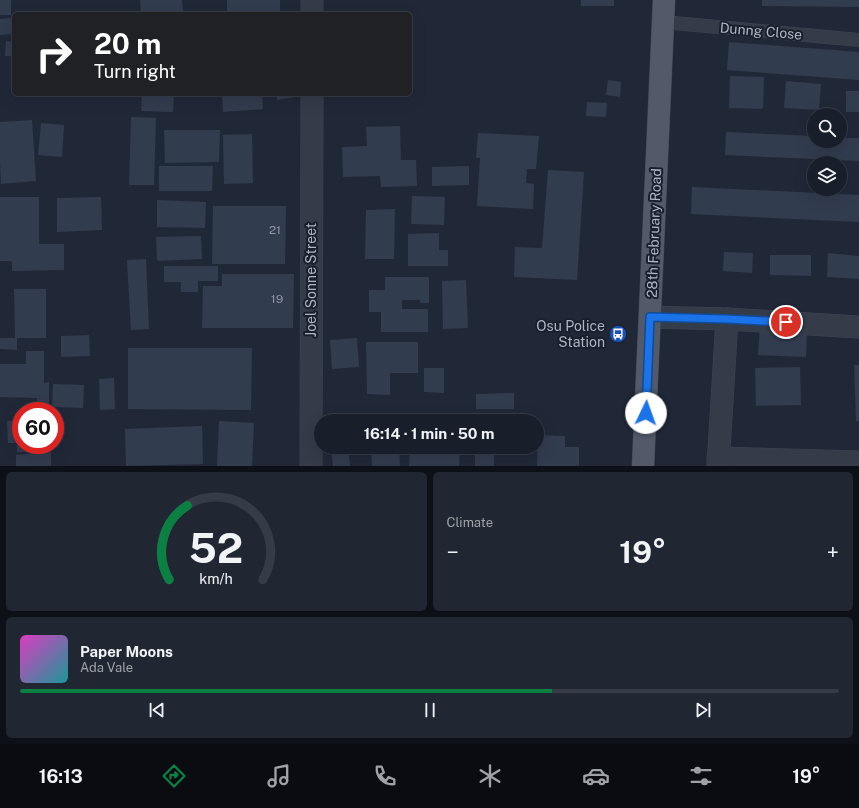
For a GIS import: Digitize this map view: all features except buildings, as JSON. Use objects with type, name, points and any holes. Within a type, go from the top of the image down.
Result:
[{"type":"main road","name":"28th February Road","points":[[644,466],[664,0]]},
{"type":"street","points":[[312,0],[312,12]]},
{"type":"street","name":"Joel Sonne Street","points":[[311,466],[312,96]]},
{"type":"street","points":[[650,317],[727,319],[859,326]]},
{"type":"street","points":[[727,319],[718,462],[859,462]]},
{"type":"lane","name":"Dunng Close","points":[[663,22],[859,40]]},
{"type":"place","name":"Osu Police Station","points":[[618,334]]},
{"type":"route","points":[[646,413],[650,317],[786,322]]}]
